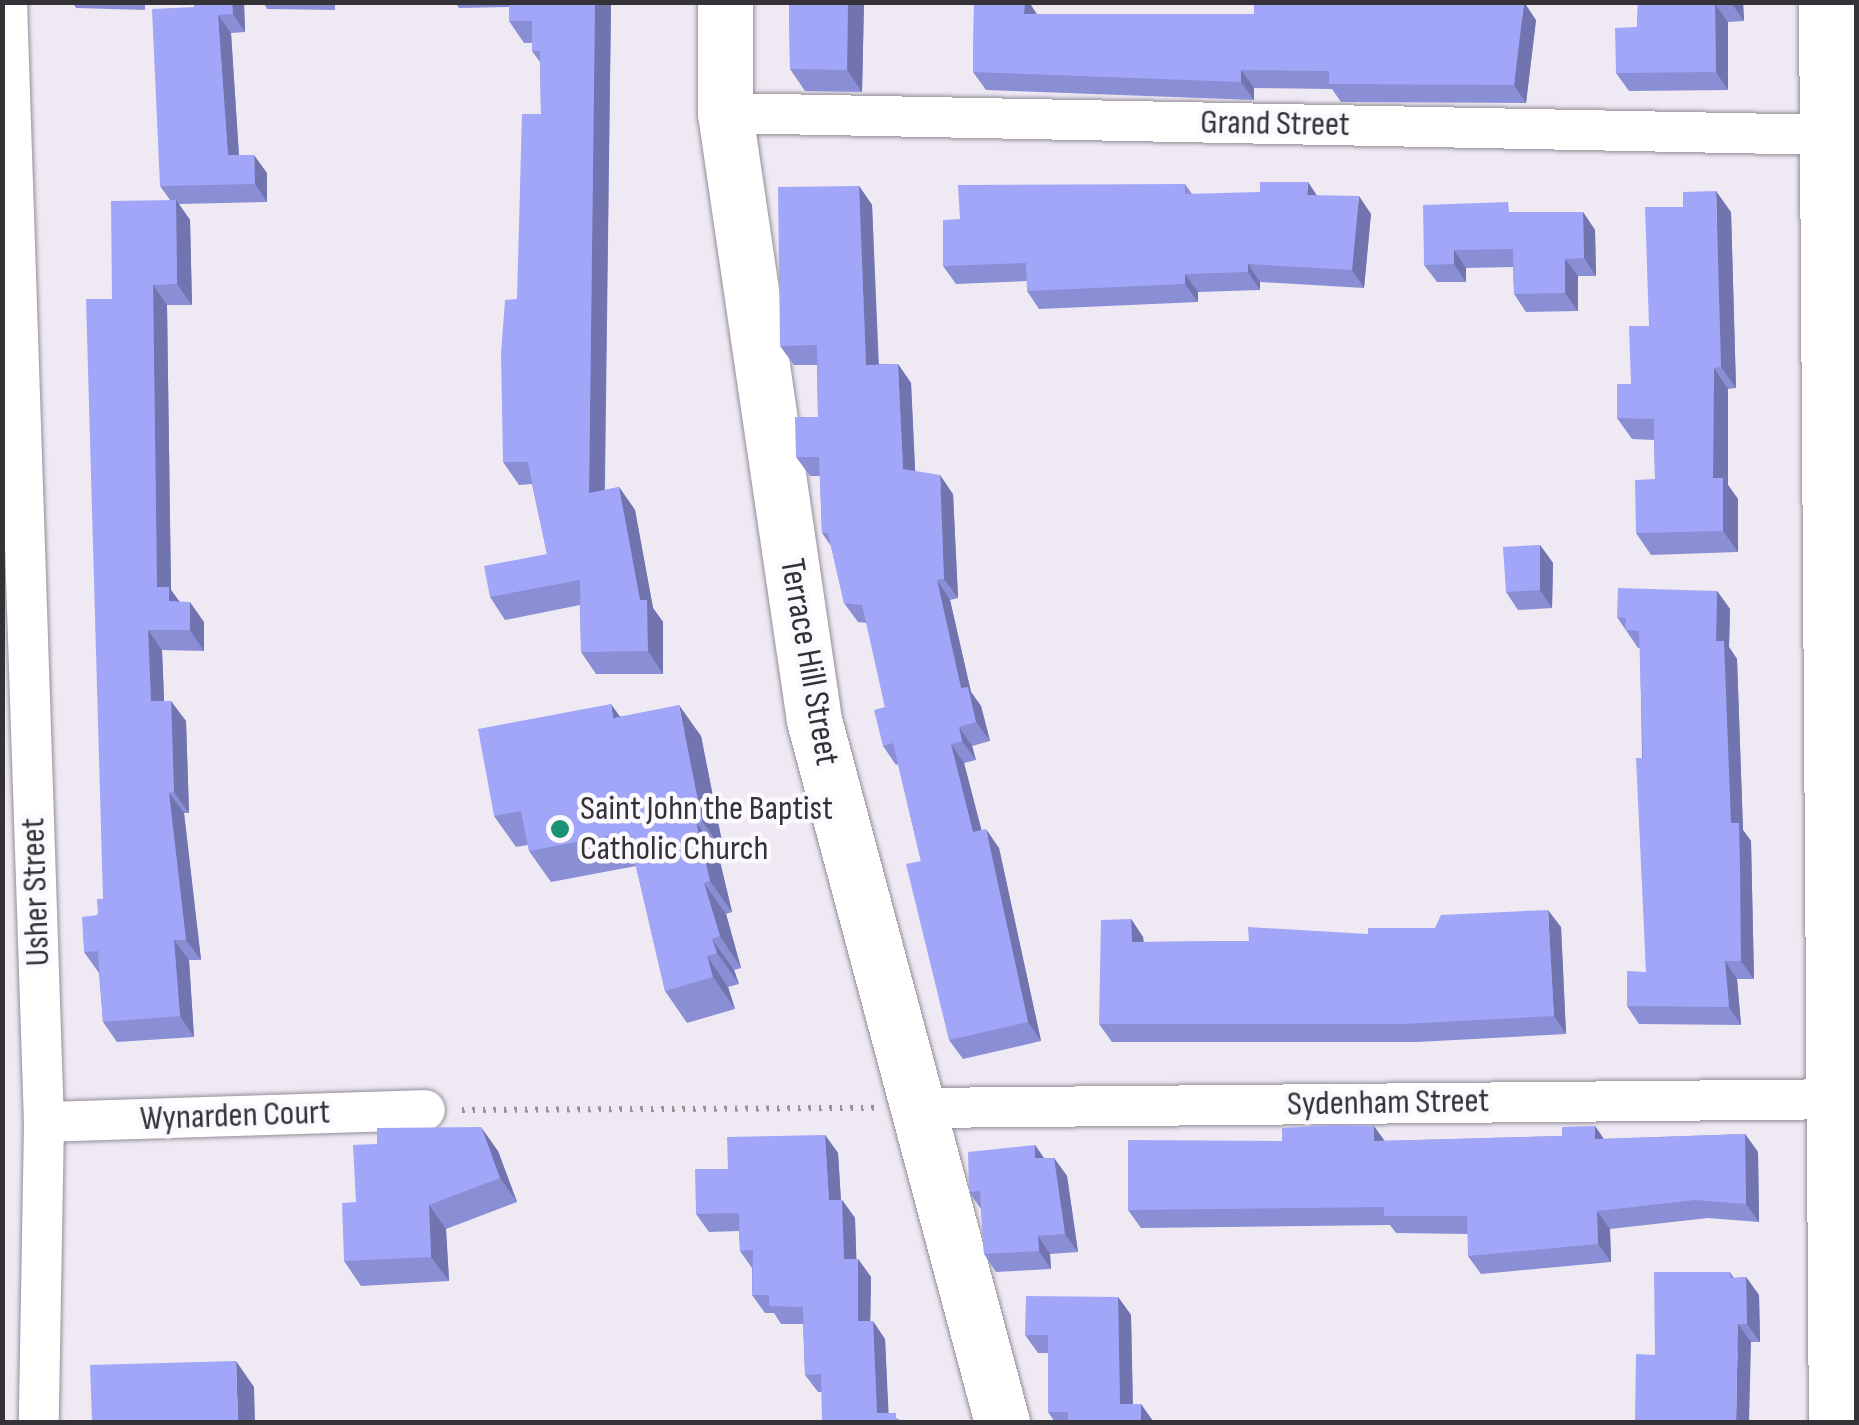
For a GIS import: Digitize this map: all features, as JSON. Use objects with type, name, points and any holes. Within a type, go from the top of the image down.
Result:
[{"type":"street","name":"Terrace Hill Street","points":[[725,2],[725,113],[814,720],[1002,1422]]},
{"type":"street","points":[[1826,2],[1826,134],[1842,188],[1846,1099],[1836,1422]]},
{"type":"street","name":"Usher Street","points":[[4,23],[44,1122],[39,1422]]},
{"type":"street","name":"Grand Street","points":[[725,113],[1826,134]]},
{"type":"street","name":"Sydenham Street","points":[[918,1108],[1846,1099]]},
{"type":"street","name":"Wynarden Court","points":[[44,1122],[426,1110]]},
{"type":"path","points":[[426,1110],[918,1108]]},
{"type":"building","points":[[195,2],[232,2],[233,14],[218,15],[228,155],[254,155],[255,184],[160,186],[152,9],[195,7]]},
{"type":"building","points":[[509,2],[595,2],[589,493],[619,487],[640,600],[647,600],[648,651],[581,652],[580,580],[490,597],[484,566],[547,554],[528,462],[503,462],[501,354],[505,300],[517,299],[522,114],[541,114],[540,51],[532,51],[532,21],[509,21]]},
{"type":"building","points":[[789,2],[848,2],[847,70],[790,69]]},
{"type":"building","points":[[974,2],[1025,2],[1024,14],[1254,14],[1254,2],[1524,2],[1514,85],[1329,84],[1329,71],[1241,70],[1241,82],[973,72]]},
{"type":"building","points":[[1638,2],[1731,2],[1715,4],[1716,72],[1616,73],[1615,28],[1637,27]]},
{"type":"building","points":[[1260,182],[1308,182],[1307,195],[1359,196],[1352,270],[1248,264],[1248,272],[1185,274],[1185,284],[1027,291],[1026,263],[943,266],[943,220],[960,219],[958,185],[1185,184],[1185,194],[1260,192]]},
{"type":"building","points":[[859,186],[866,365],[898,364],[903,469],[940,475],[944,579],[937,580],[961,688],[968,687],[976,722],[959,727],[962,741],[951,744],[973,832],[986,829],[1028,1022],[949,1040],[906,864],[921,861],[893,743],[883,746],[874,710],[885,707],[862,605],[844,603],[828,533],[822,533],[819,457],[796,457],[795,417],[818,417],[817,345],[780,346],[778,187]]},
{"type":"building","points":[[1716,191],[1721,367],[1714,368],[1713,478],[1723,478],[1723,531],[1636,533],[1635,480],[1655,479],[1654,419],[1617,418],[1617,384],[1631,384],[1629,326],[1649,326],[1645,207],[1683,207],[1683,192]]},
{"type":"building","points":[[176,200],[177,284],[153,285],[157,587],[169,587],[169,601],[190,602],[190,630],[148,630],[151,701],[171,701],[174,792],[169,793],[186,940],[174,940],[180,1016],[103,1022],[98,951],[84,952],[82,917],[98,915],[97,899],[103,899],[86,299],[112,299],[111,201]]},
{"type":"building","points":[[1508,202],[1509,212],[1583,212],[1584,258],[1565,259],[1565,293],[1514,294],[1513,249],[1454,250],[1454,264],[1424,265],[1423,205]]},
{"type":"building","points":[[1540,545],[1540,590],[1506,592],[1503,547]]},
{"type":"building","points":[[1618,588],[1717,591],[1716,641],[1724,641],[1731,823],[1739,823],[1741,961],[1725,961],[1729,1007],[1627,1006],[1627,971],[1646,972],[1636,758],[1643,758],[1639,631],[1625,630],[1626,618],[1617,617]]},
{"type":"building","name":"Saint John the Baptist Catholic Church","points":[[611,704],[613,718],[679,705],[702,821],[696,822],[710,881],[704,883],[720,936],[712,939],[717,953],[707,956],[713,977],[665,991],[628,832],[529,851],[521,811],[494,816],[478,729]]},
{"type":"building","points":[[1548,910],[1554,1016],[1404,1024],[1099,1024],[1101,920],[1131,919],[1132,942],[1249,941],[1248,927],[1368,934],[1368,928],[1435,928],[1441,915]]},
{"type":"building","points":[[1374,1126],[1374,1141],[1562,1136],[1562,1127],[1595,1126],[1595,1139],[1745,1134],[1746,1204],[1695,1200],[1597,1211],[1598,1244],[1468,1256],[1467,1216],[1384,1216],[1384,1207],[1128,1210],[1128,1140],[1282,1141],[1282,1128]]},
{"type":"building","points":[[481,1127],[500,1178],[429,1205],[431,1257],[344,1261],[342,1203],[356,1202],[353,1145],[377,1144],[377,1128]]},
{"type":"building","points":[[825,1135],[829,1200],[842,1200],[844,1259],[858,1259],[858,1321],[873,1321],[877,1413],[896,1413],[896,1422],[822,1422],[821,1374],[805,1375],[803,1307],[769,1306],[769,1295],[752,1295],[753,1250],[740,1251],[739,1213],[696,1214],[695,1169],[728,1169],[727,1137]]},
{"type":"building","points":[[1035,1145],[1035,1158],[1054,1158],[1065,1234],[1038,1236],[1039,1251],[984,1254],[980,1191],[969,1192],[968,1152]]},
{"type":"building","points":[[1654,1272],[1730,1272],[1730,1278],[1746,1277],[1747,1324],[1738,1324],[1736,1422],[1625,1422],[1635,1420],[1636,1354],[1655,1355]]},
{"type":"building","points":[[1026,1296],[1118,1297],[1120,1404],[1141,1404],[1141,1422],[1068,1422],[1068,1412],[1048,1412],[1048,1335],[1025,1335]]},
{"type":"building","points":[[236,1361],[238,1422],[92,1422],[90,1365]]},
{"type":"place","name":"Saint John the Baptist Catholic Church","points":[[560,829]]}]
